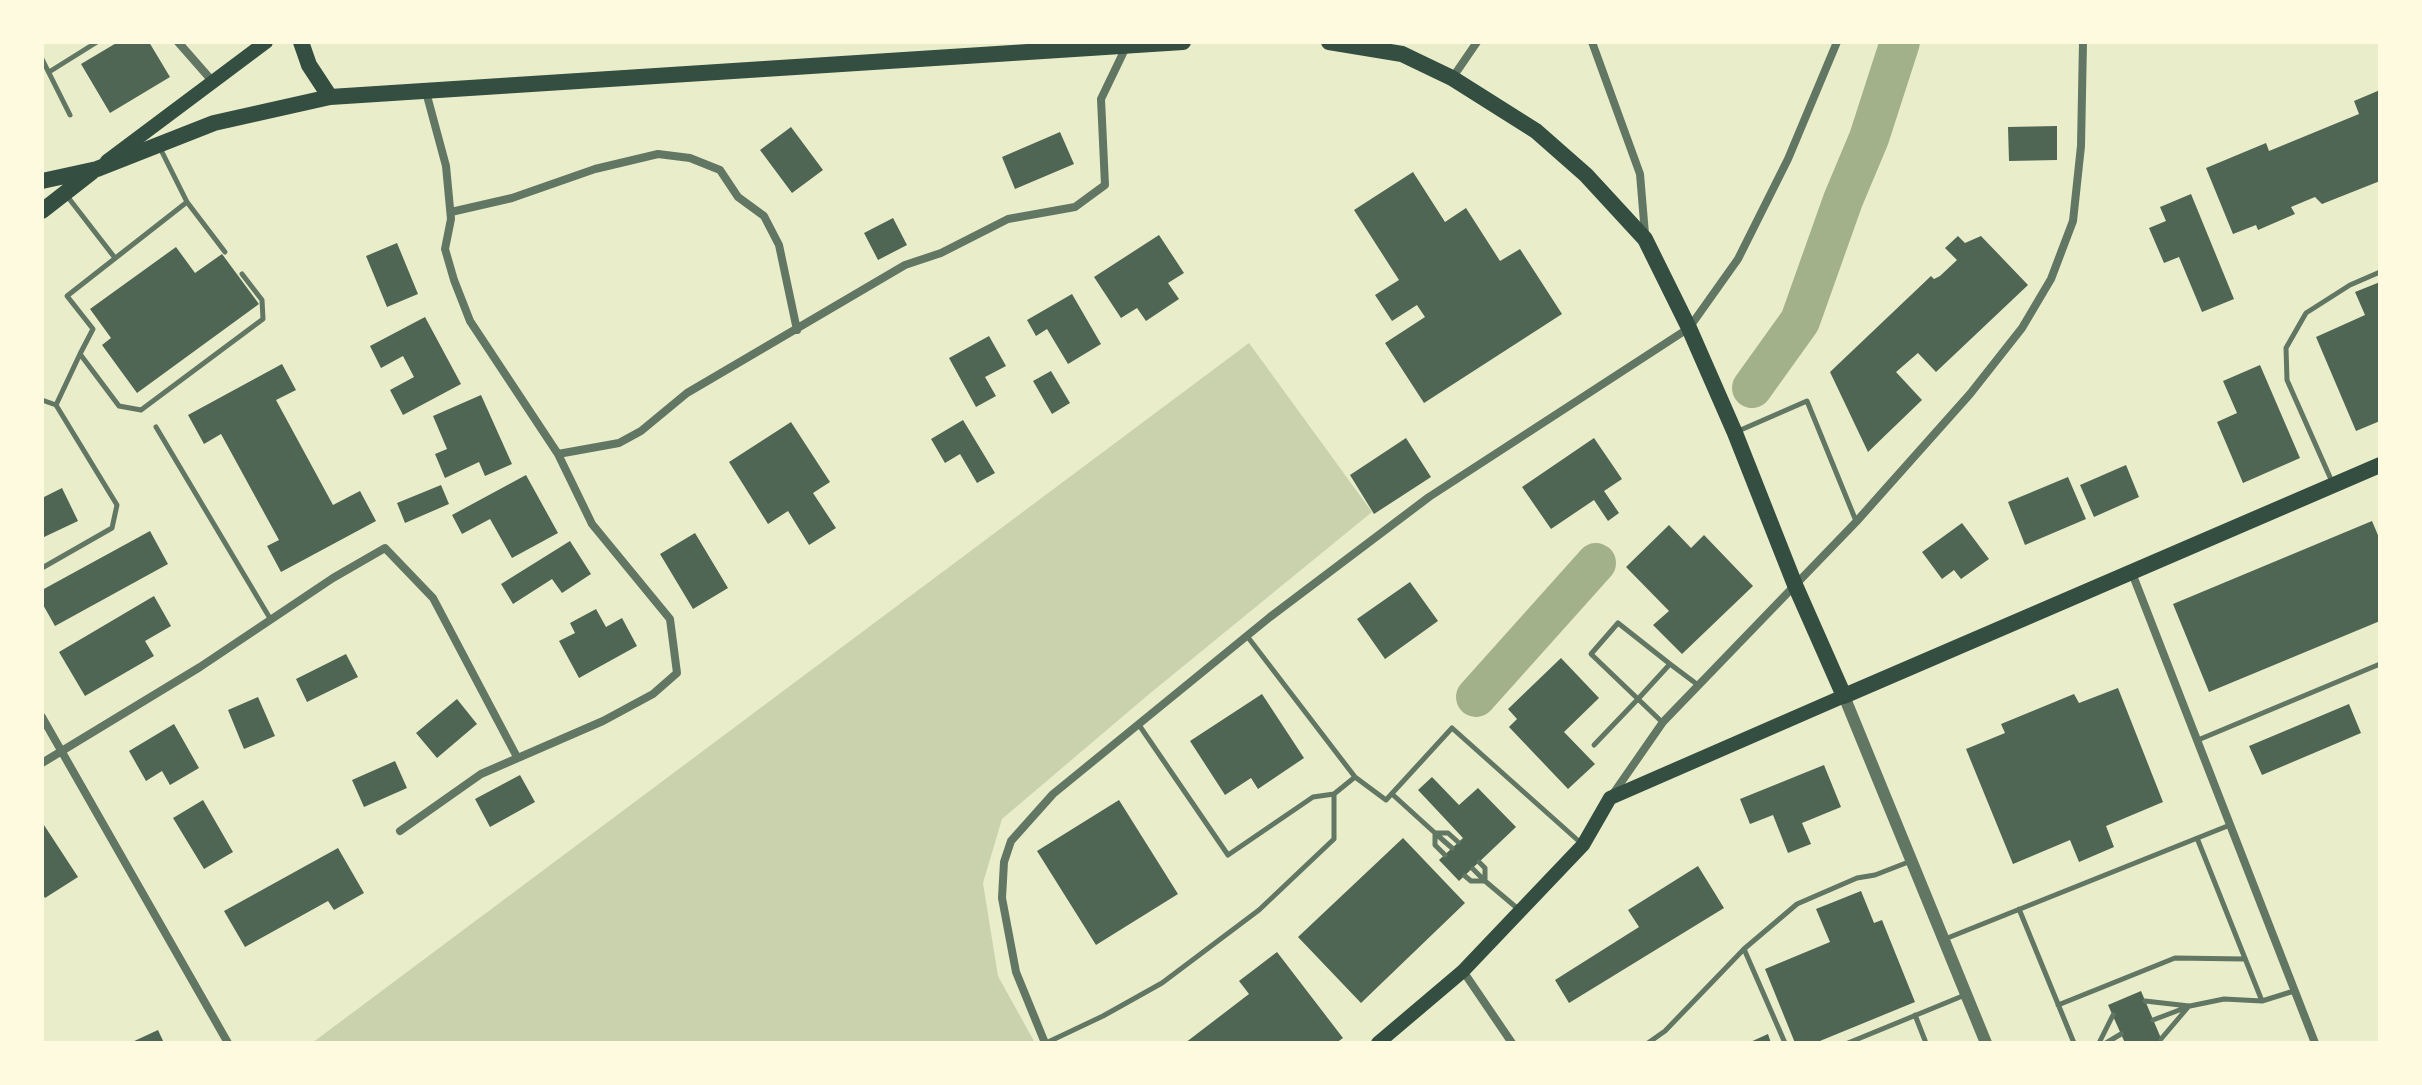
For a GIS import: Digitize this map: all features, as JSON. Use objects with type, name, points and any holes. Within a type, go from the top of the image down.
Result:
[{"type":"main road","points":[[42,211],[266,42]]},
{"type":"main road","points":[[301,42],[309,65],[330,97]]},
{"type":"main road","points":[[42,181],[97,169],[214,123],[330,97],[1183,42]]},
{"type":"main road","points":[[1329,42],[1402,54],[1452,78],[1536,131],[1586,175],[1645,239],[1689,328],[1735,433],[1795,585],[1844,696]]},
{"type":"main road","points":[[1378,1043],[1463,971],[1583,845],[1610,798],[2380,465]]},
{"type":"street","points":[[178,42],[214,83]]},
{"type":"street","points":[[1452,78],[1477,42]]},
{"type":"street","points":[[1592,42],[1640,174],[1645,239]]},
{"type":"street","points":[[1045,1043],[1016,972],[1002,898],[1004,862],[1011,841],[1053,794],[1247,636],[1429,497],[1689,328],[1738,259],[1788,159],[1837,42]]},
{"type":"street","points":[[1610,798],[1663,722],[1856,522],[1970,394],[2022,328],[2051,279],[2073,221],[2081,146],[2083,42]]},
{"type":"street","points":[[558,454],[619,443],[641,431],[687,393],[905,265],[941,253],[1008,219],[1075,207],[1105,185],[1101,99],[1127,46]]},
{"type":"street","points":[[400,831],[481,774],[603,721],[653,694],[677,673],[670,619],[592,524],[558,454],[470,321],[445,249],[451,212],[446,166],[426,92]]},
{"type":"street","points":[[451,212],[512,198],[595,169],[658,154],[690,158],[720,170],[738,197],[764,216],[779,245],[797,330]]},
{"type":"street","points":[[42,763],[200,667],[385,548],[433,598],[517,757]]},
{"type":"street","points":[[2132,573],[2315,1043]]},
{"type":"street","points":[[1844,696],[1986,1043]]},
{"type":"street","points":[[42,717],[228,1043]]},
{"type":"street","points":[[1463,971],[1512,1043]]},
{"type":"lane","points":[[49,72],[97,42]]},
{"type":"lane","points":[[42,59],[70,115]]},
{"type":"lane","points":[[158,145],[187,202],[225,252]]},
{"type":"lane","points":[[65,194],[115,258]]},
{"type":"lane","points":[[56,405],[93,329],[67,296],[187,202]]},
{"type":"lane","points":[[2333,485],[2287,380],[2286,348],[2306,313],[2350,285],[2380,272]]},
{"type":"lane","points":[[80,354],[119,406],[141,410],[263,319],[262,300],[242,274]]},
{"type":"lane","points":[[42,400],[56,405],[117,505],[112,528],[42,568]]},
{"type":"lane","points":[[1735,433],[1807,401],[1856,522]]},
{"type":"lane","points":[[156,427],[271,620]]},
{"type":"lane","points":[[1663,722],[1591,654],[1618,623],[1698,685]]},
{"type":"lane","points":[[1247,636],[1355,777],[1386,800],[1452,728],[1583,845]]},
{"type":"lane","points":[[1594,745],[1670,664]]},
{"type":"lane","points":[[2197,741],[2380,664]]},
{"type":"lane","points":[[1139,725],[1228,855],[1313,797],[1334,794],[1355,777]]},
{"type":"lane","points":[[1045,1043],[1103,1016],[1162,983],[1259,910],[1334,839],[1334,794]]},
{"type":"lane","points":[[1392,794],[1452,848]]},
{"type":"lane","points":[[1944,940],[2230,825]]},
{"type":"lane","points":[[1435,833],[1448,833],[1458,842]]},
{"type":"lane","points":[[1435,833],[1435,845],[1445,855]]},
{"type":"lane","points":[[2197,838],[2262,1001]]},
{"type":"lane","points":[[1648,1043],[1665,1031],[1744,949],[1797,904],[1857,878],[1875,875],[1911,861]]},
{"type":"lane","points":[[1479,862],[1485,868],[1485,881]]},
{"type":"lane","points":[[1473,869],[1520,911]]},
{"type":"lane","points":[[1465,876],[1471,881],[1485,881]]},
{"type":"lane","points":[[2019,909],[2074,1043]]},
{"type":"lane","points":[[1744,949],[1785,1043]]},
{"type":"lane","points":[[2058,1005],[2175,958],[2244,959]]},
{"type":"lane","points":[[2153,1020],[2190,1006],[2224,999],[2262,1001],[2295,991]]},
{"type":"lane","points":[[1848,1043],[1966,995]]},
{"type":"lane","points":[[2145,1001],[2190,1006]]},
{"type":"lane","points":[[2161,1039],[2190,1006]]},
{"type":"lane","points":[[1915,1015],[1926,1043]]},
{"type":"lane","points":[[2099,1043],[2113,1015]]},
{"type":"lane","points":[[2106,1043],[2121,1034]]},
{"type":"green space","points":[[1249,343],[1372,512],[1002,819],[983,883],[998,976],[1035,1043],[312,1043]]},
{"type":"building","points":[[118,42],[149,42],[170,77],[110,113],[81,64]]},
{"type":"building","points":[[2380,90],[2380,181],[2322,204],[2315,197],[2291,207],[2295,214],[2258,230],[2256,225],[2233,234],[2206,168],[2266,143],[2269,151],[2359,114],[2354,101]]},
{"type":"building","points":[[2057,126],[2057,160],[2009,161],[2008,127]]},
{"type":"building","points":[[791,127],[823,170],[792,193],[760,150]]},
{"type":"building","points":[[1060,132],[1074,164],[1015,189],[1002,157]]},
{"type":"building","points":[[1413,172],[1445,222],[1466,208],[1500,261],[1520,249],[1562,314],[1424,403],[1385,343],[1425,317],[1417,305],[1392,321],[1375,295],[1399,280],[1354,210]]},
{"type":"building","points":[[2191,194],[2234,299],[2202,312],[2179,257],[2164,263],[2149,228],[2166,221],[2160,207]]},
{"type":"building","points":[[893,218],[907,245],[878,260],[864,233]]},
{"type":"building","points":[[1159,235],[1184,273],[1168,283],[1179,299],[1146,321],[1137,308],[1121,318],[1094,277]]},
{"type":"building","points":[[1958,236],[1965,243],[1981,236],[2028,285],[1936,372],[1918,353],[1896,372],[1922,400],[1868,452],[1830,372],[1931,276],[1934,279],[1940,276],[1957,260],[1945,248]]},
{"type":"building","points":[[397,243],[418,294],[387,307],[366,256]]},
{"type":"building","points":[[176,247],[195,273],[222,254],[259,304],[137,393],[102,345],[111,338],[90,309]]},
{"type":"building","points":[[2380,282],[2380,421],[2356,431],[2316,337],[2365,315],[2355,292]]},
{"type":"building","points":[[1072,294],[1101,344],[1068,364],[1047,329],[1036,336],[1027,320]]},
{"type":"building","points":[[425,317],[461,384],[403,415],[390,390],[414,377],[403,356],[381,368],[370,346]]},
{"type":"building","points":[[989,336],[1006,366],[985,377],[996,396],[976,407],[949,358]]},
{"type":"building","points":[[282,364],[296,390],[276,400],[333,505],[360,491],[376,521],[281,572],[267,546],[279,540],[221,434],[204,444],[188,415]]},
{"type":"building","points":[[2260,365],[2300,458],[2243,483],[2217,422],[2237,413],[2223,381]]},
{"type":"building","points":[[1051,371],[1070,403],[1052,414],[1033,381]]},
{"type":"building","points":[[481,395],[512,464],[485,476],[479,462],[445,478],[435,454],[447,449],[433,416]]},
{"type":"building","points":[[963,420],[995,473],[977,483],[960,454],[945,463],[931,439]]},
{"type":"building","points":[[791,422],[830,482],[813,493],[836,528],[809,545],[788,511],[768,524],[729,462]]},
{"type":"building","points":[[1406,438],[1431,477],[1374,514],[1350,475]]},
{"type":"building","points":[[1594,438],[1622,479],[1604,491],[1619,513],[1608,521],[1594,500],[1551,529],[1522,487]]},
{"type":"building","points":[[2126,465],[2139,497],[2094,517],[2080,485]]},
{"type":"building","points":[[526,475],[558,533],[512,558],[490,519],[462,534],[452,515]]},
{"type":"building","points":[[2068,477],[2086,519],[2025,545],[2008,502]]},
{"type":"building","points":[[441,485],[449,504],[405,523],[397,503]]},
{"type":"building","points":[[62,488],[78,521],[42,538],[42,498]]},
{"type":"building","points":[[2372,521],[2380,540],[2380,621],[2209,692],[2173,604]]},
{"type":"building","points":[[1962,523],[1989,559],[1961,579],[1954,570],[1942,579],[1922,552]]},
{"type":"building","points":[[1669,525],[1691,548],[1704,535],[1753,586],[1682,654],[1653,625],[1669,611],[1626,567]]},
{"type":"building","points":[[150,531],[168,564],[55,626],[42,603],[42,590]]},
{"type":"building","points":[[695,533],[728,588],[693,609],[660,554]]},
{"type":"building","points":[[570,541],[591,574],[562,593],[552,579],[513,604],[501,584]]},
{"type":"building","points":[[1410,582],[1438,621],[1385,659],[1357,619]]},
{"type":"building","points":[[154,596],[171,626],[145,641],[154,656],[85,696],[59,652]]},
{"type":"building","points":[[596,609],[606,627],[622,618],[637,646],[579,678],[559,641],[575,633],[570,623]]},
{"type":"building","points":[[346,654],[358,677],[307,702],[296,679]]},
{"type":"building","points":[[1561,658],[1599,698],[1564,732],[1595,764],[1568,789],[1509,727],[1517,719],[1508,709]]},
{"type":"building","points":[[2118,688],[2163,802],[2106,826],[2114,847],[2079,862],[2070,840],[2013,864],[1966,749],[2005,733],[2001,724],[2074,694],[2079,703]]},
{"type":"building","points":[[1262,694],[1304,758],[1258,789],[1251,778],[1225,795],[1190,741]]},
{"type":"building","points":[[258,697],[275,736],[244,749],[228,710]]},
{"type":"building","points":[[457,699],[477,724],[437,758],[416,733]]},
{"type":"building","points":[[2349,704],[2361,733],[2262,775],[2249,746]]},
{"type":"building","points":[[174,724],[199,768],[170,785],[162,771],[146,781],[129,751]]},
{"type":"building","points":[[395,761],[407,788],[364,807],[352,780]]},
{"type":"building","points":[[1824,765],[1841,807],[1802,823],[1811,844],[1788,853],[1773,815],[1750,824],[1740,799]]},
{"type":"building","points":[[520,775],[535,802],[490,827],[475,799]]},
{"type":"building","points":[[1432,777],[1459,805],[1478,788],[1516,827],[1459,881],[1439,860],[1463,838],[1418,790]]},
{"type":"building","points":[[203,800],[233,852],[204,869],[173,818]]},
{"type":"building","points":[[1119,800],[1178,894],[1096,945],[1037,851]]},
{"type":"building","points":[[42,822],[78,877],[45,898],[42,893]]},
{"type":"building","points":[[1403,838],[1465,903],[1361,1003],[1298,937]]},
{"type":"building","points":[[338,848],[364,893],[334,910],[328,901],[245,947],[224,911]]},
{"type":"building","points":[[1698,866],[1724,908],[1569,1003],[1555,980],[1639,927],[1628,910]]},
{"type":"building","points":[[1861,891],[1874,923],[1882,920],[1915,1002],[1815,1043],[1795,1043],[1765,969],[1830,942],[1816,909]]},
{"type":"building","points":[[1277,952],[1343,1038],[1336,1043],[1185,1043],[1249,994],[1239,981]]},
{"type":"building","points":[[2141,991],[2163,1043],[2125,1043],[2108,1005]]},
{"type":"building","points":[[158,1030],[164,1043],[130,1043]]},
{"type":"building","points":[[1768,1034],[1771,1043],[1748,1043]]},
{"type":"waterway","points":[[1752,388],[1800,321],[1843,200],[1869,138],[1900,42]]},
{"type":"waterway","points":[[1476,697],[1596,563]]}]
